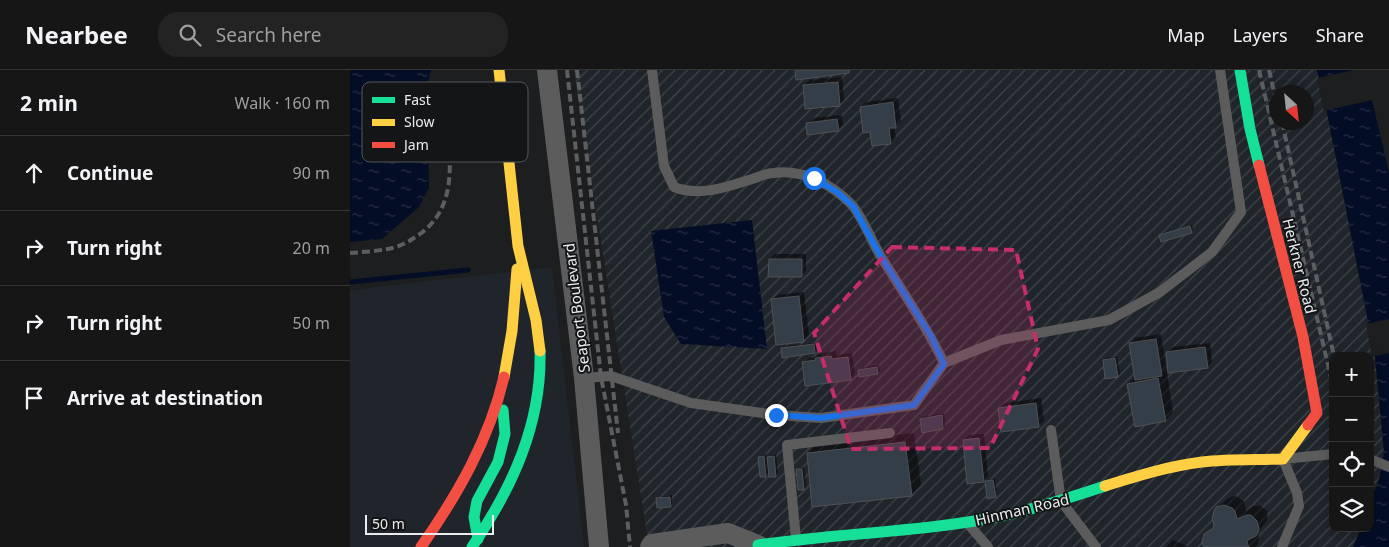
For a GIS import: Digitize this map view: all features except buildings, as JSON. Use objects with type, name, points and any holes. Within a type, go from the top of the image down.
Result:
[{"type":"main road","name":"Herkner Road","points":[[1240,70],[1250,129],[1303,337],[1317,413],[1283,459]]},
{"type":"main road","points":[[477,544],[509,484],[522,454],[532,426],[541,372],[540,343],[536,317],[519,255],[509,162]]},
{"type":"main road","points":[[420,547],[460,489],[494,416],[501,391],[510,342],[519,255]]},
{"type":"main road","points":[[477,544],[474,517],[477,501],[498,462],[505,434],[501,391]]},
{"type":"main road","name":"Hinman Road","points":[[757,546],[796,539],[966,522],[1012,514],[1177,466],[1207,461],[1283,459]]},
{"type":"street","name":"Seaport Boulevard","points":[[547,70],[584,378],[599,547]]},
{"type":"street","name":"Hinman Road","points":[[650,547],[652,544],[728,533],[757,546]]},
{"type":"lane","points":[[652,70],[664,166],[674,187],[686,192],[713,190],[771,173],[789,172],[814,178],[837,192],[853,206],[880,255],[931,336],[944,364]]},
{"type":"lane","points":[[584,378],[611,376],[691,402],[776,415],[821,418],[914,405],[944,364],[1000,340],[1109,320],[1160,292],[1212,252],[1241,212],[1220,70]]},
{"type":"lane","points":[[1051,430],[1061,501],[1096,547]]},
{"type":"lane","points":[[796,539],[786,445],[890,433]]},
{"type":"lane","points":[[1282,547],[1299,506],[1297,493],[1283,459],[1329,454]]},
{"type":"lane","points":[[1374,461],[1389,467]]},
{"type":"lane","points":[[966,522],[988,547]]},
{"type":"highlighted area","points":[[892,247],[1016,250],[1038,349],[990,448],[851,449],[814,333]]},
{"type":"shaded area","points":[[574,70],[1317,70],[1327,113],[1375,357],[1384,452],[1380,476],[1374,492],[1374,352],[1329,352],[1329,532],[1359,532],[1353,547],[649,547]]},
{"type":"shaded area","points":[[552,267],[584,547],[350,547],[350,290]]},
{"type":"water","points":[[350,70],[431,70],[428,82],[362,82],[362,162],[428,162],[429,188],[419,207],[382,239],[350,242]]},
{"type":"water","points":[[1317,70],[1389,70],[1389,547],[1353,547],[1359,532],[1374,532],[1374,492],[1380,476],[1384,452],[1375,357]]},
{"type":"water","points":[[752,220],[767,349],[681,344],[664,317],[651,231]]},
{"type":"pier","points":[[1354,70],[1389,70],[1389,173],[1372,100],[1324,111],[1317,78]]},
{"type":"pier","points":[[1389,319],[1389,353],[1374,357],[1374,352],[1371,352],[1366,324]]},
{"type":"waterway","points":[[350,282],[468,270]]},
{"type":"railway","points":[[567,70],[601,377],[626,505],[630,547]]},
{"type":"railway","points":[[577,70],[618,433]]},
{"type":"railway","points":[[1259,70],[1329,369]]},
{"type":"railway","points":[[1269,70],[1272,85]]},
{"type":"railway","points":[[1284,130],[1333,352]]},
{"type":"railway","points":[[350,253],[392,248],[410,241],[420,234],[434,221],[442,206],[448,190],[450,162]]},
{"type":"traffic: fast","points":[[1240,70],[1250,129],[1259,165]]},
{"type":"traffic: fast","points":[[472,547],[500,502],[522,454],[536,404],[540,351]]},
{"type":"traffic: fast","points":[[478,539],[474,517],[477,501],[498,462],[505,434],[503,410]]},
{"type":"traffic: fast","points":[[758,545],[942,526],[1003,516],[1105,486]]},
{"type":"traffic: slow","points":[[499,70],[500,82]]},
{"type":"traffic: slow","points":[[509,162],[518,246],[536,320],[540,351]]},
{"type":"traffic: slow","points":[[504,377],[512,331],[517,269]]},
{"type":"traffic: slow","points":[[1105,486],[1177,466],[1202,462],[1283,459],[1308,425]]},
{"type":"traffic: jam","points":[[1259,165],[1303,337],[1317,413],[1308,425]]},
{"type":"traffic: jam","points":[[421,547],[460,487],[471,466],[490,423],[504,377]]},
{"type":"route","points":[[776,415],[821,418],[914,405],[944,364],[931,336],[880,255],[853,206],[837,192],[814,178]]}]
